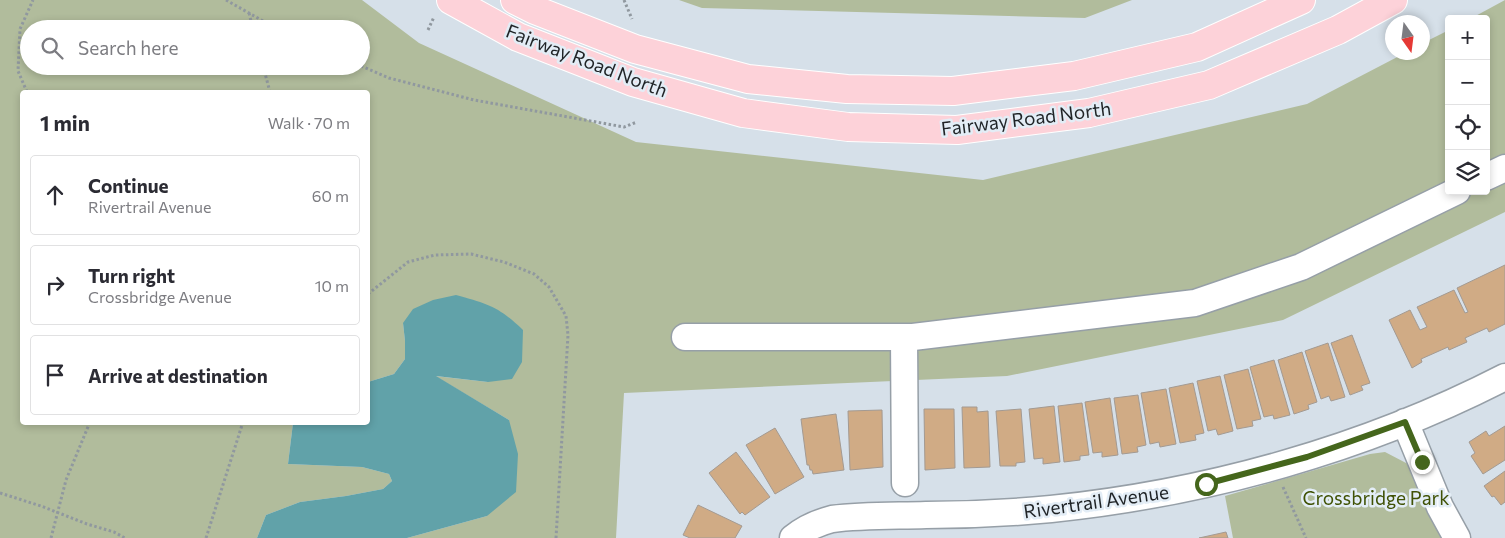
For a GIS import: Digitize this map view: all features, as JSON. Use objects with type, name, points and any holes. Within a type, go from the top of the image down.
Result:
[{"type":"main road","name":"Fairway Road North","points":[[450,0],[518,37],[633,82],[743,113],[848,127],[957,130],[1089,113],[1209,85],[1338,30],[1392,0]]},
{"type":"main road","name":"Fairway Road North","points":[[515,0],[535,10],[635,49],[748,79],[847,89],[953,91],[1074,76],[1197,47],[1301,0]]},
{"type":"street","points":[[1490,175],[1505,168]]},
{"type":"street","points":[[684,337],[904,337],[1195,302],[1301,268],[1449,195]]},
{"type":"street","points":[[904,337],[905,483]]},
{"type":"street","name":"Rivertrail Avenue","points":[[793,538],[806,528],[832,519],[846,517],[998,513],[1068,507],[1206,484],[1273,466],[1356,440],[1450,403],[1505,377]]},
{"type":"street","points":[[1405,422],[1440,507],[1458,538]]},
{"type":"path","points":[[24,20],[34,0]]},
{"type":"path","points":[[226,0],[261,20]]},
{"type":"path","points":[[624,0],[632,19]]},
{"type":"path","points":[[248,13],[250,20]]},
{"type":"path","points":[[20,29],[18,70],[20,75]]},
{"type":"path","points":[[370,70],[389,78],[474,100],[624,127],[637,122]]},
{"type":"path","points":[[20,75],[26,90]]},
{"type":"path","points":[[265,75],[269,90]]},
{"type":"path","points":[[370,292],[408,262],[444,254],[471,254],[504,262],[534,274],[549,287],[566,316],[568,335],[556,538]]},
{"type":"path","points":[[51,538],[66,480],[89,425]]},
{"type":"path","points":[[206,538],[243,425]]},
{"type":"path","points":[[1273,466],[1306,538]]},
{"type":"path","points":[[0,493],[114,532],[125,538]]},
{"type":"green space","points":[[0,0],[362,0],[419,43],[636,142],[983,180],[1307,104],[1392,60],[1430,60],[1430,40],[1445,32],[1445,195],[1490,195],[1490,15],[1477,15],[1505,0],[1505,212],[1283,320],[1007,376],[624,393],[616,538],[407,538],[487,516],[509,420],[435,376],[488,382],[403,323],[405,359],[394,374],[370,381],[370,90],[20,90],[20,425],[293,425],[288,464],[362,467],[389,474],[392,481],[383,489],[300,502],[266,515],[257,538],[0,538]]},
{"type":"green space","points":[[679,0],[1132,0],[1085,18],[702,8]]},
{"type":"green space","name":"Crossbridge Park","points":[[1385,452],[1408,464],[1442,538],[1233,538],[1225,496],[1370,454]]},
{"type":"water","points":[[456,295],[476,301],[499,311],[523,330],[522,362],[512,379],[488,382],[436,376],[509,420],[518,454],[516,492],[487,516],[407,538],[257,538],[266,515],[300,502],[383,489],[392,481],[389,474],[362,467],[288,464],[293,425],[370,425],[370,381],[394,374],[405,359],[403,323],[413,309],[433,300]]},
{"type":"building","points":[[1505,265],[1505,324],[1489,332],[1487,328],[1465,338],[1467,342],[1449,350],[1448,347],[1421,359],[1422,362],[1412,368],[1389,320],[1410,310],[1420,330],[1427,327],[1417,307],[1454,290],[1465,313],[1468,312],[1457,288]]},
{"type":"building","points":[[1352,335],[1370,383],[1361,386],[1363,390],[1350,395],[1331,343]]},
{"type":"building","points":[[1328,343],[1345,397],[1331,401],[1329,396],[1321,399],[1305,351]]},
{"type":"building","points":[[1302,352],[1317,402],[1308,405],[1309,409],[1294,414],[1278,360]]},
{"type":"building","points":[[1274,360],[1290,415],[1274,419],[1273,415],[1264,417],[1250,367]]},
{"type":"building","points":[[1248,369],[1261,419],[1252,421],[1253,426],[1237,429],[1224,375]]},
{"type":"building","points":[[1220,376],[1233,431],[1218,435],[1216,429],[1208,431],[1197,381]]},
{"type":"building","points":[[1193,383],[1204,433],[1195,435],[1196,440],[1180,443],[1169,388]]},
{"type":"building","points":[[1166,389],[1176,444],[1160,447],[1159,442],[1150,444],[1141,393]]},
{"type":"building","points":[[1138,395],[1146,445],[1137,447],[1138,452],[1122,454],[1114,398]]},
{"type":"building","points":[[1110,398],[1118,455],[1102,457],[1102,452],[1093,453],[1085,402]]},
{"type":"building","points":[[1082,403],[1089,455],[1080,456],[1080,460],[1064,462],[1058,406]]},
{"type":"building","points":[[1054,406],[1060,462],[1043,464],[1043,458],[1034,459],[1029,409]]},
{"type":"building","points":[[962,407],[977,407],[977,412],[988,411],[990,467],[964,468]]},
{"type":"building","points":[[924,409],[954,409],[955,468],[925,470]]},
{"type":"building","points":[[1021,409],[1025,462],[1016,463],[1016,466],[1000,466],[996,411]]},
{"type":"building","points":[[882,410],[883,467],[850,470],[848,411]]},
{"type":"building","points":[[836,414],[844,470],[813,474],[809,465],[807,465],[801,419]]},
{"type":"building","points":[[1505,426],[1505,460],[1483,474],[1471,456],[1475,453],[1469,442],[1486,431],[1489,436]]},
{"type":"building","points":[[775,428],[804,477],[775,494],[746,445]]},
{"type":"building","points":[[736,452],[770,497],[745,515],[742,512],[740,514],[709,473]]},
{"type":"building","points":[[1505,471],[1505,502],[1501,505],[1484,486]]},
{"type":"building","points":[[698,505],[742,526],[735,538],[690,538],[683,535]]},
{"type":"building","points":[[1226,532],[1228,538],[1199,538]]},
{"type":"route","points":[[1206,484],[1307,457],[1405,422],[1422,462]]}]
